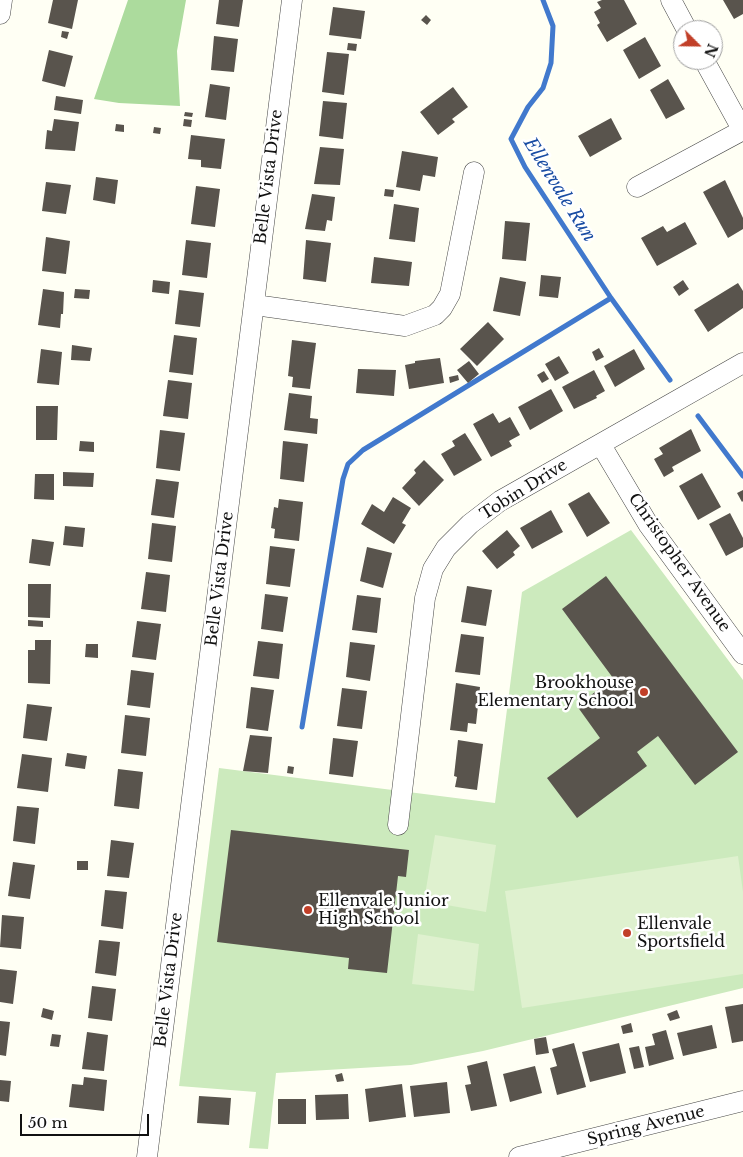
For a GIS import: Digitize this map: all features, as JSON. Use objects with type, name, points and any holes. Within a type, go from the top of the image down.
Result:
[{"type":"street","points":[[0,14],[2,0]]},
{"type":"street","name":"Belle Vista Drive","points":[[147,1157],[254,305],[267,187],[292,0]]},
{"type":"street","points":[[671,0],[682,20]]},
{"type":"street","points":[[637,187],[743,131],[709,70]]},
{"type":"street","points":[[254,305],[405,326],[435,315],[442,308],[450,294],[474,172]]},
{"type":"street","name":"Tobin Drive","points":[[398,826],[425,598],[433,569],[446,548],[470,524],[500,501],[743,363]]},
{"type":"street","name":"Christopher Avenue","points":[[601,445],[648,524],[743,654]]},
{"type":"street","name":"Spring Avenue","points":[[519,1157],[743,1101]]},
{"type":"green space","points":[[128,0],[186,0],[177,51],[180,106],[119,103],[94,99]]},
{"type":"green space","points":[[631,530],[743,680],[743,988],[483,1051],[411,1065],[276,1073],[268,1149],[249,1148],[256,1092],[179,1086],[219,768],[495,803],[522,592]]},
{"type":"green space","points":[[435,835],[496,845],[486,912],[424,901]]},
{"type":"green space","name":"Ellenvale Sportsfield","points":[[738,856],[743,892],[743,974],[522,1008],[505,891]]},
{"type":"green space","points":[[418,934],[479,944],[474,991],[412,984]]},
{"type":"building","points":[[53,0],[78,0],[72,29],[48,23]]},
{"type":"building","points":[[219,0],[243,0],[239,27],[216,24]]},
{"type":"building","points":[[602,0],[624,0],[637,24],[607,42],[597,25],[600,23],[594,12],[601,8],[597,2]]},
{"type":"building","points":[[723,0],[743,0],[743,14],[734,19]]},
{"type":"building","points":[[333,7],[365,11],[361,39],[329,35]]},
{"type":"building","points":[[426,15],[431,20],[427,25],[421,20]]},
{"type":"building","points":[[62,31],[69,32],[67,39],[61,37]]},
{"type":"building","points":[[214,36],[238,39],[234,72],[211,70]]},
{"type":"building","points":[[645,37],[661,66],[639,79],[623,50]]},
{"type":"building","points":[[348,43],[357,44],[356,51],[347,50]]},
{"type":"building","points":[[49,50],[73,56],[65,87],[42,81]]},
{"type":"building","points":[[327,52],[349,54],[344,95],[322,92]]},
{"type":"building","points":[[668,79],[685,109],[666,119],[650,90]]},
{"type":"building","points":[[210,84],[230,87],[226,120],[205,117]]},
{"type":"building","points":[[453,87],[468,107],[452,119],[455,122],[438,135],[420,112]]},
{"type":"building","points":[[56,96],[83,100],[81,114],[54,110]]},
{"type":"building","points":[[323,101],[347,103],[343,139],[319,136]]},
{"type":"building","points":[[185,112],[193,113],[192,117],[184,116]]},
{"type":"building","points":[[611,118],[622,139],[590,157],[578,136]]},
{"type":"building","points":[[54,119],[79,122],[75,151],[45,149],[47,130],[52,131]]},
{"type":"building","points":[[184,119],[192,120],[191,127],[183,126]]},
{"type":"building","points":[[116,124],[124,125],[124,132],[115,131]]},
{"type":"building","points":[[154,127],[161,128],[160,134],[153,133]]},
{"type":"building","points":[[191,135],[225,139],[221,169],[201,167],[201,160],[188,159]]},
{"type":"building","points":[[320,147],[344,149],[340,185],[314,184]]},
{"type":"building","points":[[402,151],[438,157],[435,177],[423,175],[420,191],[396,187]]},
{"type":"building","points":[[96,177],[118,180],[115,204],[93,200]]},
{"type":"building","points":[[725,180],[743,218],[743,229],[728,238],[703,192]]},
{"type":"building","points":[[46,182],[71,185],[66,214],[42,211]]},
{"type":"building","points":[[196,186],[220,189],[215,227],[191,224]]},
{"type":"building","points":[[385,189],[394,190],[393,197],[384,196]]},
{"type":"building","points":[[312,194],[335,197],[332,221],[327,220],[325,231],[305,229]]},
{"type":"building","points":[[394,204],[419,208],[415,242],[389,239]]},
{"type":"building","points":[[505,221],[530,223],[526,261],[502,259]]},
{"type":"building","points":[[685,222],[697,244],[657,266],[641,238],[663,226],[667,232]]},
{"type":"building","points":[[46,237],[70,241],[66,274],[42,271]]},
{"type":"building","points":[[186,240],[211,243],[207,278],[182,275]]},
{"type":"building","points":[[306,240],[331,243],[326,282],[303,279]]},
{"type":"building","points":[[374,257],[412,262],[409,286],[371,283]]},
{"type":"building","points":[[541,275],[561,277],[558,298],[539,296]]},
{"type":"building","points":[[500,277],[526,282],[520,316],[493,311]]},
{"type":"building","points":[[153,280],[170,282],[169,294],[152,292]]},
{"type":"building","points":[[683,280],[689,289],[679,296],[673,287]]},
{"type":"building","points":[[738,283],[743,291],[743,308],[708,332],[694,310]]},
{"type":"building","points":[[43,289],[64,292],[60,328],[38,325]]},
{"type":"building","points":[[75,289],[90,290],[89,299],[74,298]]},
{"type":"building","points":[[179,290],[204,293],[200,327],[175,324]]},
{"type":"building","points":[[488,322],[504,339],[477,366],[460,349]]},
{"type":"building","points":[[174,335],[197,338],[193,375],[169,372]]},
{"type":"building","points":[[292,340],[316,343],[310,389],[292,387],[293,377],[288,376]]},
{"type":"building","points":[[72,345],[92,348],[90,361],[71,360]]},
{"type":"building","points":[[599,348],[604,357],[596,361],[592,352]]},
{"type":"building","points":[[41,349],[62,352],[59,385],[37,383]]},
{"type":"building","points":[[634,349],[645,369],[615,387],[604,366]]},
{"type":"building","points":[[559,356],[569,373],[555,381],[545,364]]},
{"type":"building","points":[[440,358],[444,383],[409,389],[405,365],[415,363],[415,361]]},
{"type":"building","points":[[469,361],[479,374],[468,383],[457,370]]},
{"type":"building","points":[[358,369],[396,370],[394,396],[356,393]]},
{"type":"building","points":[[594,370],[605,391],[596,396],[597,398],[574,409],[562,387]]},
{"type":"building","points":[[544,371],[549,379],[542,383],[537,375]]},
{"type":"building","points":[[458,375],[459,380],[450,383],[449,377]]},
{"type":"building","points":[[168,380],[192,383],[188,419],[163,416]]},
{"type":"building","points":[[551,389],[563,411],[530,430],[518,407]]},
{"type":"building","points":[[289,393],[312,396],[310,418],[318,419],[317,434],[284,430]]},
{"type":"building","points":[[36,406],[58,406],[57,440],[36,440]]},
{"type":"building","points":[[493,413],[499,423],[510,417],[520,435],[509,441],[512,446],[491,457],[473,424]]},
{"type":"building","points":[[691,429],[701,451],[672,467],[674,471],[664,477],[654,459],[663,454],[659,448]]},
{"type":"building","points":[[160,430],[185,433],[180,471],[156,468]]},
{"type":"building","points":[[465,433],[482,460],[454,476],[441,454],[455,446],[452,441]]},
{"type":"building","points":[[80,441],[94,442],[94,452],[79,451]]},
{"type":"building","points":[[283,441],[308,444],[304,482],[280,479]]},
{"type":"building","points":[[424,460],[444,480],[419,506],[402,488],[416,473],[414,470]]},
{"type":"building","points":[[63,472],[94,473],[93,487],[63,486]]},
{"type":"building","points":[[702,473],[721,507],[698,520],[679,486]]},
{"type":"building","points":[[35,474],[54,474],[54,500],[34,499]]},
{"type":"building","points":[[156,479],[179,482],[174,518],[151,515]]},
{"type":"building","points":[[743,490],[743,501],[742,502],[737,493]]},
{"type":"building","points":[[589,492],[610,523],[587,537],[568,504]]},
{"type":"building","points":[[393,497],[411,508],[402,523],[406,525],[394,544],[361,524],[372,504],[384,512]]},
{"type":"building","points":[[279,499],[303,502],[299,541],[274,538],[275,529],[271,528],[274,507],[278,508]]},
{"type":"building","points":[[551,510],[563,532],[532,549],[520,528]]},
{"type":"building","points":[[730,513],[743,538],[743,547],[726,556],[709,524]]},
{"type":"building","points":[[152,523],[176,526],[172,562],[148,559]]},
{"type":"building","points":[[65,526],[85,528],[83,547],[63,545]]},
{"type":"building","points":[[507,530],[520,546],[513,552],[515,555],[497,569],[482,551]]},
{"type":"building","points":[[32,539],[54,542],[50,566],[29,563]]},
{"type":"building","points":[[270,546],[295,549],[290,587],[266,584]]},
{"type":"building","points":[[367,547],[392,553],[383,588],[360,581]]},
{"type":"building","points":[[146,572],[170,575],[166,612],[141,609]]},
{"type":"building","name":"Brookhouse Elementary School","points":[[606,576],[738,752],[695,785],[658,736],[637,752],[647,766],[577,818],[547,778],[600,738],[577,706],[613,678],[562,609]]},
{"type":"building","points":[[28,584],[51,584],[50,618],[28,617]]},
{"type":"building","points":[[467,586],[492,590],[486,626],[461,622]]},
{"type":"building","points":[[265,594],[288,597],[283,632],[261,629]]},
{"type":"building","points":[[357,595],[381,598],[377,633],[352,630]]},
{"type":"building","points":[[28,620],[43,621],[43,627],[28,626]]},
{"type":"building","points":[[137,621],[161,624],[156,660],[132,657]]},
{"type":"building","points":[[461,634],[484,637],[480,675],[455,672]]},
{"type":"building","points":[[35,640],[51,640],[50,684],[28,683],[28,650],[35,650]]},
{"type":"building","points":[[258,641],[283,644],[279,679],[253,676]]},
{"type":"building","points":[[350,642],[375,645],[370,681],[346,677]]},
{"type":"building","points":[[86,644],[98,644],[98,658],[85,657]]},
{"type":"building","points":[[131,670],[154,673],[150,708],[127,705]]},
{"type":"building","points":[[456,683],[480,687],[476,724],[468,723],[467,732],[450,730]]},
{"type":"building","points":[[251,687],[274,690],[268,731],[246,728]]},
{"type":"building","points":[[342,688],[367,691],[362,729],[337,726]]},
{"type":"building","points":[[27,704],[52,707],[47,741],[23,738]]},
{"type":"building","points":[[125,715],[150,718],[146,756],[121,753]]},
{"type":"building","points":[[250,735],[272,737],[268,773],[243,771]]},
{"type":"building","points":[[333,738],[358,741],[353,777],[329,774]]},
{"type":"building","points":[[458,740],[483,744],[477,790],[455,787],[457,777],[454,776]]},
{"type":"building","points":[[67,753],[87,756],[85,769],[65,766]]},
{"type":"building","points":[[22,754],[52,758],[48,792],[17,788]]},
{"type":"building","points":[[288,766],[294,767],[293,774],[287,773]]},
{"type":"building","points":[[118,769],[143,772],[139,809],[114,806]]},
{"type":"building","points":[[17,806],[39,808],[35,844],[13,841]]},
{"type":"building","name":"Ellenvale Junior High School","points":[[231,830],[409,850],[406,877],[398,876],[387,973],[348,969],[349,958],[217,942]]},
{"type":"building","points":[[111,840],[134,843],[129,878],[107,876]]},
{"type":"building","points":[[77,861],[88,861],[88,870],[77,870]]},
{"type":"building","points":[[13,862],[35,865],[30,899],[8,896]]},
{"type":"building","points":[[105,890],[127,892],[123,929],[101,926]]},
{"type":"building","points":[[2,915],[24,917],[21,949],[0,947]]},
{"type":"building","points":[[99,940],[120,942],[116,976],[95,973]]},
{"type":"building","points":[[0,969],[17,971],[13,1004],[0,1002]]},
{"type":"building","points":[[92,986],[116,989],[112,1021],[88,1018]]},
{"type":"building","points":[[743,1004],[743,1041],[732,1043],[725,1007]]},
{"type":"building","points":[[43,1008],[54,1011],[52,1020],[41,1017]]},
{"type":"building","points":[[677,1010],[680,1018],[670,1021],[667,1014]]},
{"type":"building","points":[[0,1021],[10,1022],[6,1056],[0,1055]]},
{"type":"building","points":[[631,1023],[633,1032],[623,1034],[621,1026]]},
{"type":"building","points":[[712,1025],[717,1048],[683,1056],[677,1033]]},
{"type":"building","points":[[666,1030],[674,1059],[649,1066],[645,1047],[655,1045],[652,1034]]},
{"type":"building","points":[[87,1032],[108,1035],[104,1071],[82,1069]]},
{"type":"building","points":[[52,1034],[61,1035],[59,1047],[50,1046]]},
{"type":"building","points":[[546,1037],[549,1053],[536,1055],[534,1039]]},
{"type":"building","points":[[574,1043],[586,1087],[557,1095],[550,1068],[557,1066],[552,1049]]},
{"type":"building","points":[[619,1043],[626,1073],[590,1082],[582,1052]]},
{"type":"building","points":[[639,1046],[644,1067],[634,1069],[629,1048]]},
{"type":"building","points":[[487,1061],[497,1106],[471,1111],[465,1085],[471,1084],[467,1066]]},
{"type":"building","points":[[535,1066],[542,1093],[510,1102],[503,1074]]},
{"type":"building","points":[[342,1073],[344,1081],[337,1082],[335,1075]]},
{"type":"building","points":[[84,1077],[107,1080],[104,1111],[69,1107],[72,1084],[83,1085]]},
{"type":"building","points":[[0,1080],[11,1081],[9,1102],[0,1101]]},
{"type":"building","points":[[447,1082],[450,1113],[414,1117],[410,1086]]},
{"type":"building","points":[[402,1084],[406,1117],[369,1122],[365,1089]]},
{"type":"building","points":[[348,1094],[349,1119],[316,1120],[315,1095]]},
{"type":"building","points":[[199,1096],[231,1098],[229,1125],[197,1123]]},
{"type":"building","points":[[278,1099],[306,1099],[306,1124],[278,1124]]},
{"type":"waterway","name":"Ellenvale Run","points":[[543,0],[553,26],[551,63],[543,88],[528,107],[511,139],[525,167],[611,298],[670,380]]},
{"type":"waterway","points":[[302,727],[343,479],[348,464],[363,450],[611,298]]},
{"type":"waterway","name":"Ellenvale Run","points":[[698,416],[743,476]]},
{"type":"place","name":"Brookhouse Elementary School","points":[[644,692]]},
{"type":"place","name":"Ellenvale Junior High School","points":[[308,910]]},
{"type":"place","name":"Ellenvale Sportsfield","points":[[627,933]]}]
